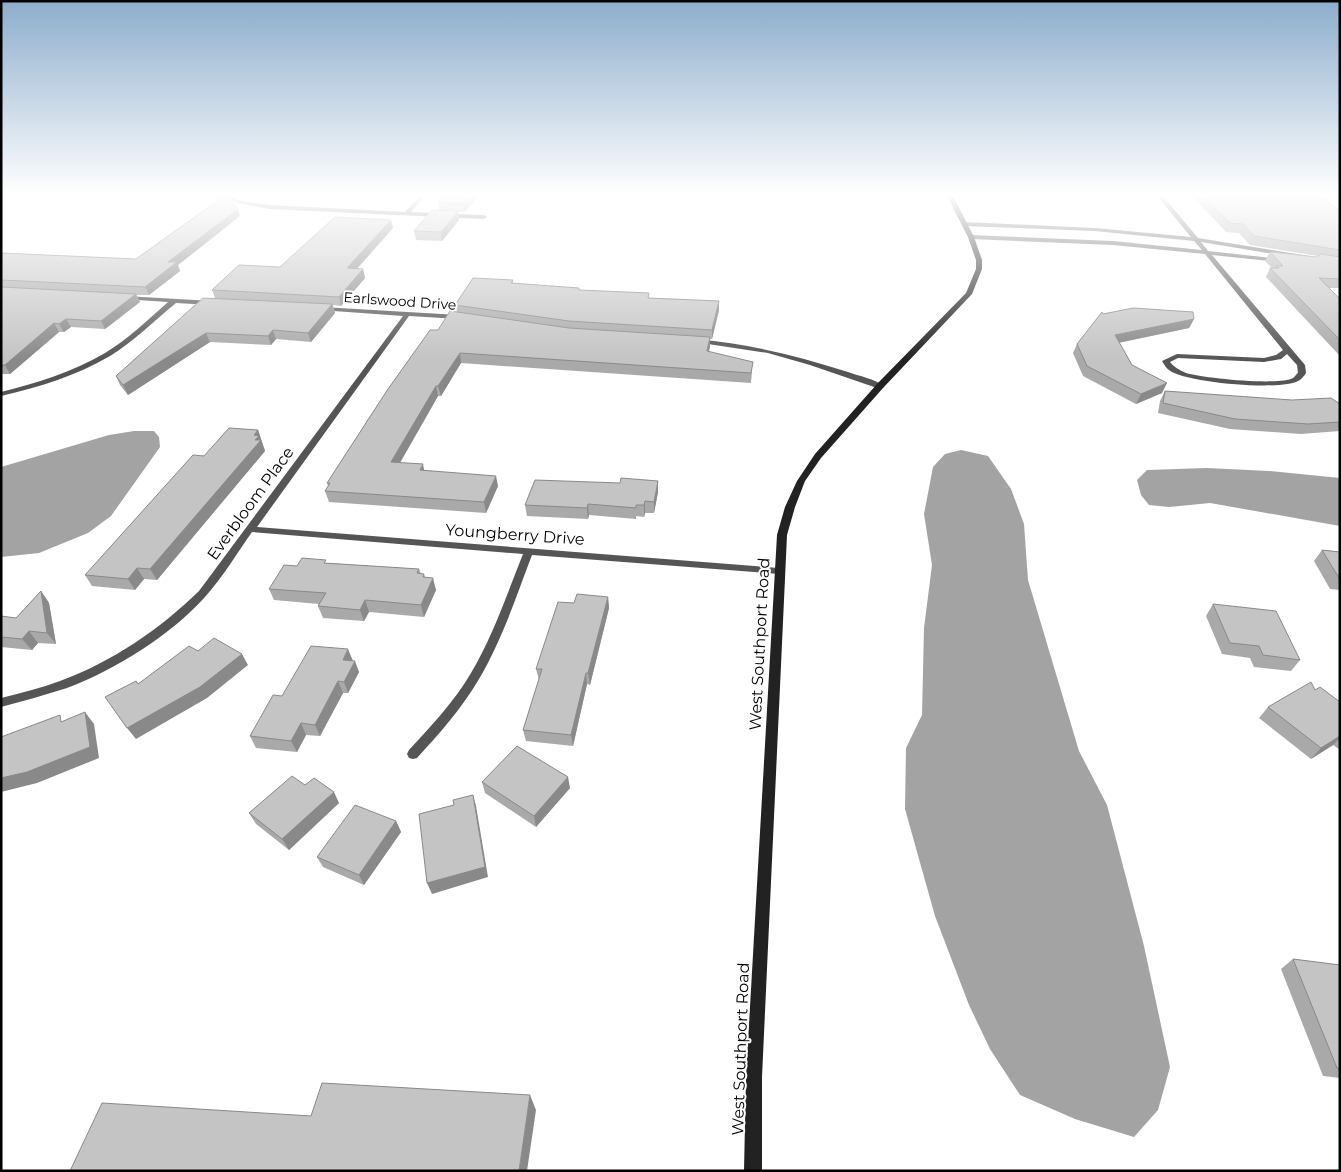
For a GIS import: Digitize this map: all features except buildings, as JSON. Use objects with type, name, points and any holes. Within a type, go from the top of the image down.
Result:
[{"type":"main road","name":"West Southport Road","points":[[753,1171],[754,1076],[782,535],[790,507],[801,481],[818,456],[880,386],[969,294],[979,269],[979,260],[976,251]]},
{"type":"street","points":[[1193,251],[1295,262],[1340,263]]},
{"type":"street","points":[[1263,251],[1340,263]]},
{"type":"street","points":[[1208,252],[1301,365],[1302,373],[1295,380],[1281,383],[1190,378],[1168,367],[1166,361],[1171,357],[1177,356],[1264,360],[1278,357],[1287,350]]},
{"type":"street","points":[[116,298],[223,303]]},
{"type":"street","points":[[1,394],[62,376],[94,362],[119,346],[174,301]]},
{"type":"street","name":"Earlswood Drive","points":[[310,308],[408,313],[469,319]]},
{"type":"street","name":"Everbloom Place","points":[[1,702],[32,695],[84,676],[151,638],[183,613],[203,593],[408,313]]},
{"type":"street","points":[[686,341],[732,344],[782,353],[880,386]]},
{"type":"street","name":"Youngberry Drive","points":[[249,529],[779,570]]},
{"type":"street","points":[[413,754],[445,717],[474,678],[493,641],[529,550]]},
{"type":"shaded area","points":[[134,431],[154,431],[159,437],[160,447],[111,516],[88,533],[39,553],[1,557],[1,467],[109,435]]},
{"type":"shaded area","points":[[961,450],[988,456],[1011,489],[1024,524],[1028,580],[1079,751],[1107,805],[1144,946],[1170,1067],[1158,1110],[1134,1137],[1075,1119],[1020,1095],[990,1049],[969,1005],[935,916],[905,809],[906,748],[922,715],[924,628],[932,565],[924,514],[933,467],[945,454]]},
{"type":"shaded area","points":[[1207,468],[1269,471],[1340,478],[1340,526],[1210,503],[1169,507],[1149,505],[1141,495],[1137,480],[1147,470]]}]
